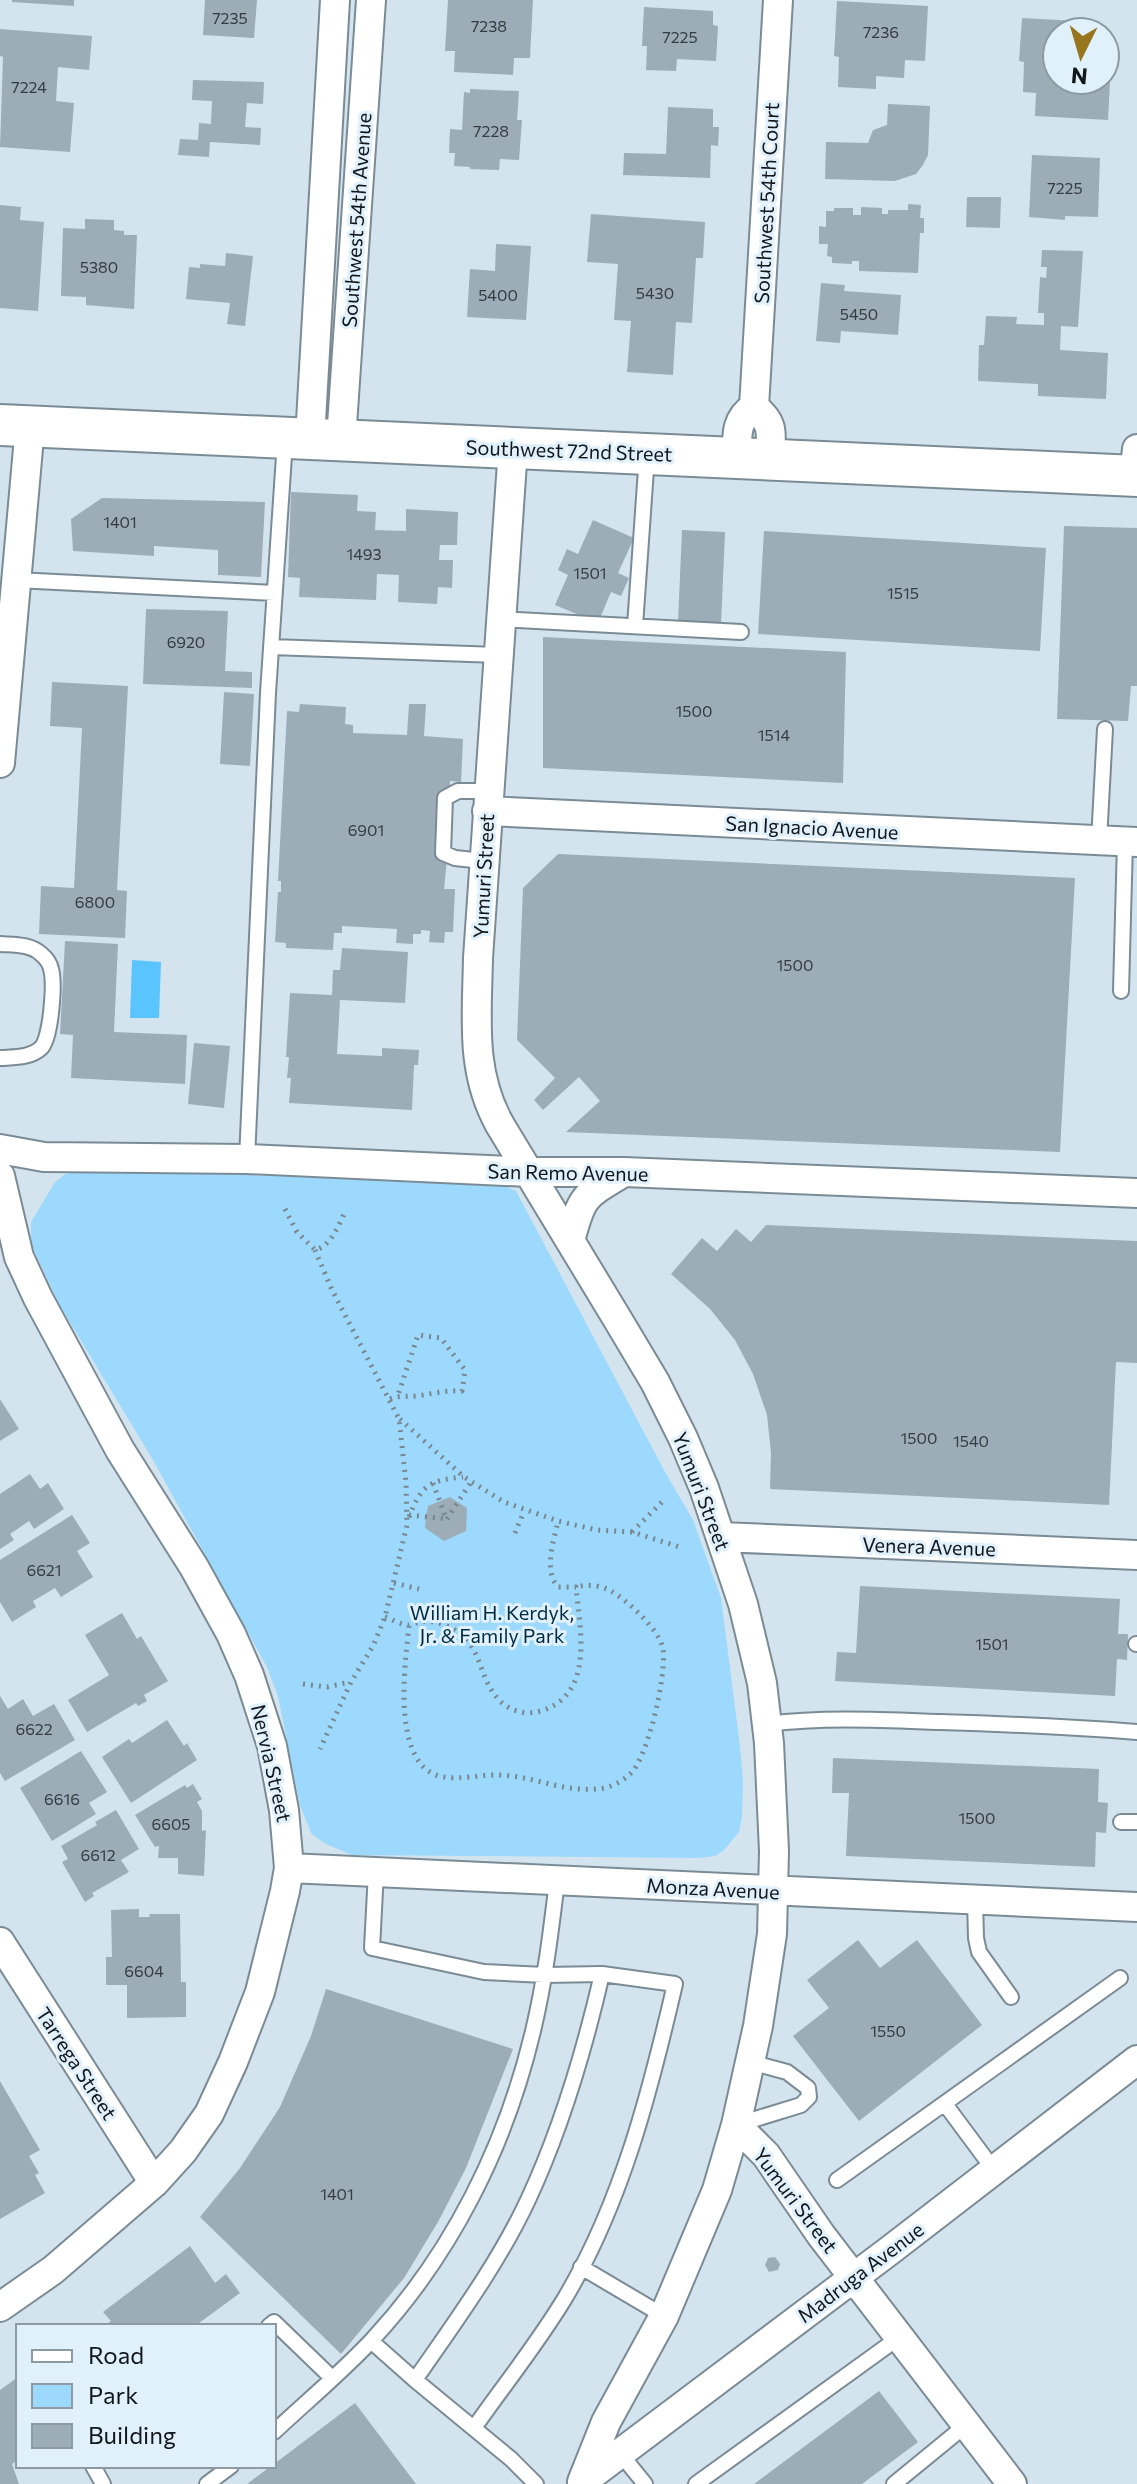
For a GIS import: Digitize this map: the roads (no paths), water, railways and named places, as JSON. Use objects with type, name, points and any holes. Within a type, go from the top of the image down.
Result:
[{"type":"main road","name":"Southwest 72nd Street","points":[[15,425],[753,458],[1136,467]]},
{"type":"street","name":"Southwest 54th Avenue","points":[[312,438],[335,0]]},
{"type":"street","name":"Southwest 54th Avenue","points":[[312,438],[371,0]]},
{"type":"street","name":"Southwest 54th Court","points":[[753,458],[738,425],[745,413],[754,407],[778,0]]},
{"type":"street","points":[[0,763],[16,580],[15,425]]},
{"type":"street","name":"Yumuri Street","points":[[513,448],[477,985],[480,1072],[484,1093],[494,1115],[630,1339],[672,1415],[704,1488],[747,1617],[762,1683],[767,1724],[773,1806],[774,1891],[770,1949],[736,2125],[766,2155],[966,2425],[1002,2481]]},
{"type":"street","name":"San Ignacio Avenue","points":[[488,801],[1121,842]]},
{"type":"street","name":"San Remo Avenue","points":[[0,1149],[44,1157],[247,1159],[1137,1193]]},
{"type":"street","points":[[570,1241],[578,1211],[590,1192],[624,1172]]},
{"type":"street","name":"Nervia Street","points":[[0,1176],[6,1238],[19,1257],[59,1339],[120,1450],[201,1579],[249,1675],[275,1761],[287,1833],[289,1868],[260,1992],[209,2114],[183,2151],[154,2183],[53,2270],[0,2307]]},
{"type":"street","name":"Venera Avenue","points":[[721,1537],[1137,1555]]},
{"type":"street","name":"Monza Avenue","points":[[289,1868],[1137,1907]]},
{"type":"street","name":"Tarrega Street","points":[[0,1942],[154,2183]]},
{"type":"street","name":"Madruga Avenue","points":[[580,2483],[1137,2060]]},
{"type":"street","name":"Madruga Avenue","points":[[580,2483],[606,2422],[664,2316],[717,2190],[736,2125]]},
{"type":"lane","points":[[247,1159],[275,593],[312,438]]},
{"type":"lane","points":[[635,626],[647,453]]},
{"type":"lane","points":[[16,580],[275,593]]},
{"type":"lane","points":[[500,619],[741,632]]},
{"type":"lane","points":[[271,647],[498,655]]},
{"type":"lane","points":[[1105,729],[1121,842],[1121,991]]},
{"type":"lane","points":[[483,861],[455,858],[443,853],[445,798],[458,791],[488,801]]},
{"type":"lane","points":[[0,944],[37,950],[51,966],[52,978],[45,1045],[27,1056],[0,1058]]},
{"type":"lane","points":[[767,1724],[860,1719],[1137,1732]]},
{"type":"lane","points":[[1121,1822],[1137,1822]]},
{"type":"lane","points":[[376,1872],[372,1948],[484,1972],[602,1974],[675,1984],[637,2131],[607,2212],[565,2298],[474,2428]]},
{"type":"lane","points":[[276,2430],[371,2341],[403,2304],[440,2252],[479,2181],[517,2090],[534,2029],[545,1975],[557,1881]]},
{"type":"lane","points":[[975,1900],[979,1952],[1011,1997]]},
{"type":"lane","points":[[415,2380],[472,2297],[527,2202],[571,2093],[602,1974]]},
{"type":"lane","points":[[837,2180],[1120,1978]]},
{"type":"lane","points":[[736,2125],[801,2105],[809,2097],[804,2083],[787,2072],[750,2062]]},
{"type":"lane","points":[[945,2104],[994,2170]]},
{"type":"lane","points":[[581,2267],[664,2316]]},
{"type":"lane","points":[[272,2324],[274,2322],[332,2378]]},
{"type":"lane","points":[[696,2484],[901,2336]]},
{"type":"lane","points":[[371,2341],[511,2459],[536,2484]]},
{"type":"lane","points":[[894,2484],[966,2425]]},
{"type":"lane","points":[[619,2452],[645,2484]]},
{"type":"lane","points":[[207,2484],[228,2468]]},
{"type":"park label","name":"William H. Kerdyk, Jr. & Family Park","points":[[492,1624]]}]
